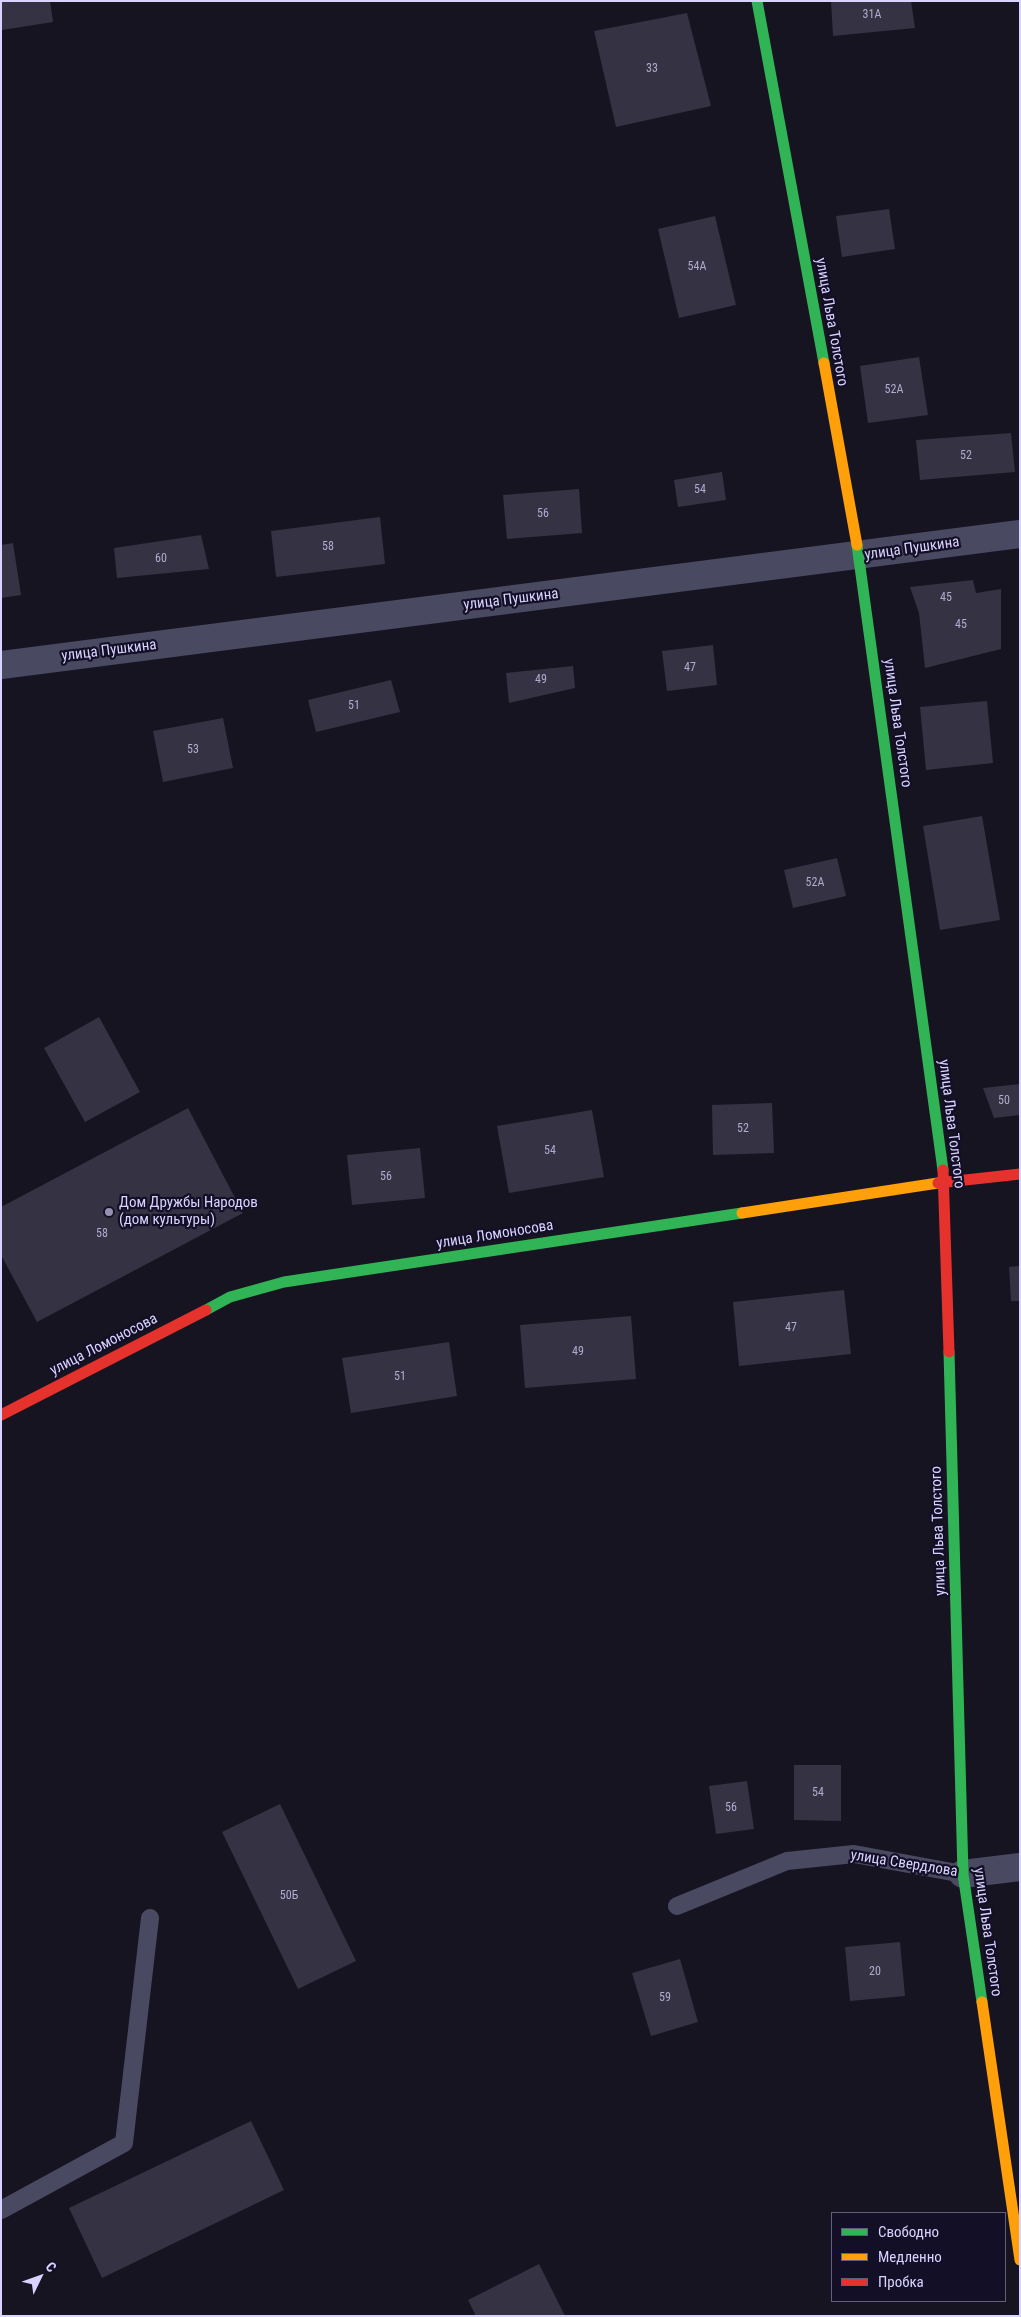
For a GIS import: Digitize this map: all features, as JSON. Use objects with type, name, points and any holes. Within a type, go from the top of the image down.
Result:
[{"type":"street","name":"улица Льва Толстого","points":[[757,1],[859,556],[945,1182],[963,1874],[1020,2260]]},
{"type":"street","name":"улица Пушкина","points":[[1,665],[1020,534]]},
{"type":"street","name":"улица Ломоносова","points":[[1,1415],[230,1297],[284,1282],[945,1182],[1020,1174]]},
{"type":"street","name":"улица Свердлова","points":[[963,1874],[1020,1867]]},
{"type":"lane","name":"улица Свердлова","points":[[677,1906],[787,1861],[854,1854],[963,1874]]},
{"type":"lane","points":[[1,2210],[124,2143],[150,1918]]},
{"type":"building","points":[[1,1],[50,1],[53,22],[2,30]]},
{"type":"building","points":[[831,1],[911,1],[915,28],[833,36]]},
{"type":"building","points":[[687,13],[711,106],[616,127],[594,31]]},
{"type":"building","points":[[889,209],[895,249],[842,257],[836,216]]},
{"type":"building","points":[[715,216],[736,305],[679,318],[658,229]]},
{"type":"building","points":[[919,357],[928,415],[868,423],[860,366]]},
{"type":"building","points":[[1011,433],[1015,472],[920,480],[916,440]]},
{"type":"building","points":[[722,472],[726,500],[678,507],[674,480]]},
{"type":"building","points":[[579,489],[582,533],[507,539],[503,495]]},
{"type":"building","points":[[380,517],[385,564],[276,577],[271,531]]},
{"type":"building","points":[[201,535],[209,569],[117,578],[114,548]]},
{"type":"building","points":[[13,543],[21,595],[1,598],[1,545]]},
{"type":"building","points":[[973,580],[976,593],[1001,589],[1001,649],[925,668],[919,613],[910,587]]},
{"type":"building","points":[[713,645],[717,685],[667,691],[662,651]]},
{"type":"building","points":[[573,666],[575,688],[509,703],[506,673]]},
{"type":"building","points":[[391,680],[400,712],[316,732],[308,700]]},
{"type":"building","points":[[987,701],[993,763],[926,770],[920,707]]},
{"type":"building","points":[[223,718],[233,768],[163,782],[153,731]]},
{"type":"building","points":[[982,816],[1000,920],[940,930],[923,826]]},
{"type":"building","points":[[837,858],[846,896],[793,908],[784,870]]},
{"type":"building","points":[[99,1017],[140,1092],[85,1122],[44,1048]]},
{"type":"building","points":[[1020,1084],[1020,1115],[994,1118],[983,1088]]},
{"type":"building","points":[[772,1103],[774,1153],[713,1155],[712,1105]]},
{"type":"building","points":[[188,1108],[243,1213],[37,1322],[1,1255],[1,1207]]},
{"type":"building","points":[[592,1110],[604,1177],[509,1193],[497,1126]]},
{"type":"building","points":[[420,1148],[425,1198],[352,1205],[347,1155]]},
{"type":"building","points":[[1020,1266],[1020,1301],[1011,1301],[1009,1267]]},
{"type":"building","points":[[844,1290],[851,1354],[739,1366],[733,1302]]},
{"type":"building","points":[[631,1316],[636,1379],[525,1388],[520,1325]]},
{"type":"building","points":[[449,1342],[457,1396],[351,1413],[342,1358]]},
{"type":"building","points":[[794,1765],[841,1765],[841,1821],[794,1820]]},
{"type":"building","points":[[747,1781],[754,1829],[716,1834],[709,1786]]},
{"type":"building","points":[[280,1804],[356,1961],[298,1989],[222,1832]]},
{"type":"building","points":[[900,1942],[905,1996],[850,2001],[845,1947]]},
{"type":"building","points":[[680,1959],[698,2022],[651,2036],[632,1973]]},
{"type":"building","points":[[251,2121],[284,2190],[102,2278],[69,2208]]},
{"type":"building","points":[[539,2264],[565,2316],[476,2316],[468,2300]]},
{"type":"traffic: fast","points":[[757,1],[824,363]]},
{"type":"traffic: fast","points":[[857,545],[943,1170]]},
{"type":"traffic: fast","points":[[206,1310],[230,1297],[284,1282],[742,1213]]},
{"type":"traffic: fast","points":[[949,1352],[963,1874],[982,2002]]},
{"type":"traffic: slow","points":[[824,363],[857,545]]},
{"type":"traffic: slow","points":[[742,1213],[938,1183]]},
{"type":"traffic: slow","points":[[982,2002],[1020,2260]]},
{"type":"traffic: jam","points":[[943,1170],[949,1352]]},
{"type":"traffic: jam","points":[[938,1183],[1020,1174]]},
{"type":"traffic: jam","points":[[1,1415],[206,1310]]},
{"type":"place","name":"Дом Дружбы Народов (дом культуры)","points":[[109,1212]]}]
